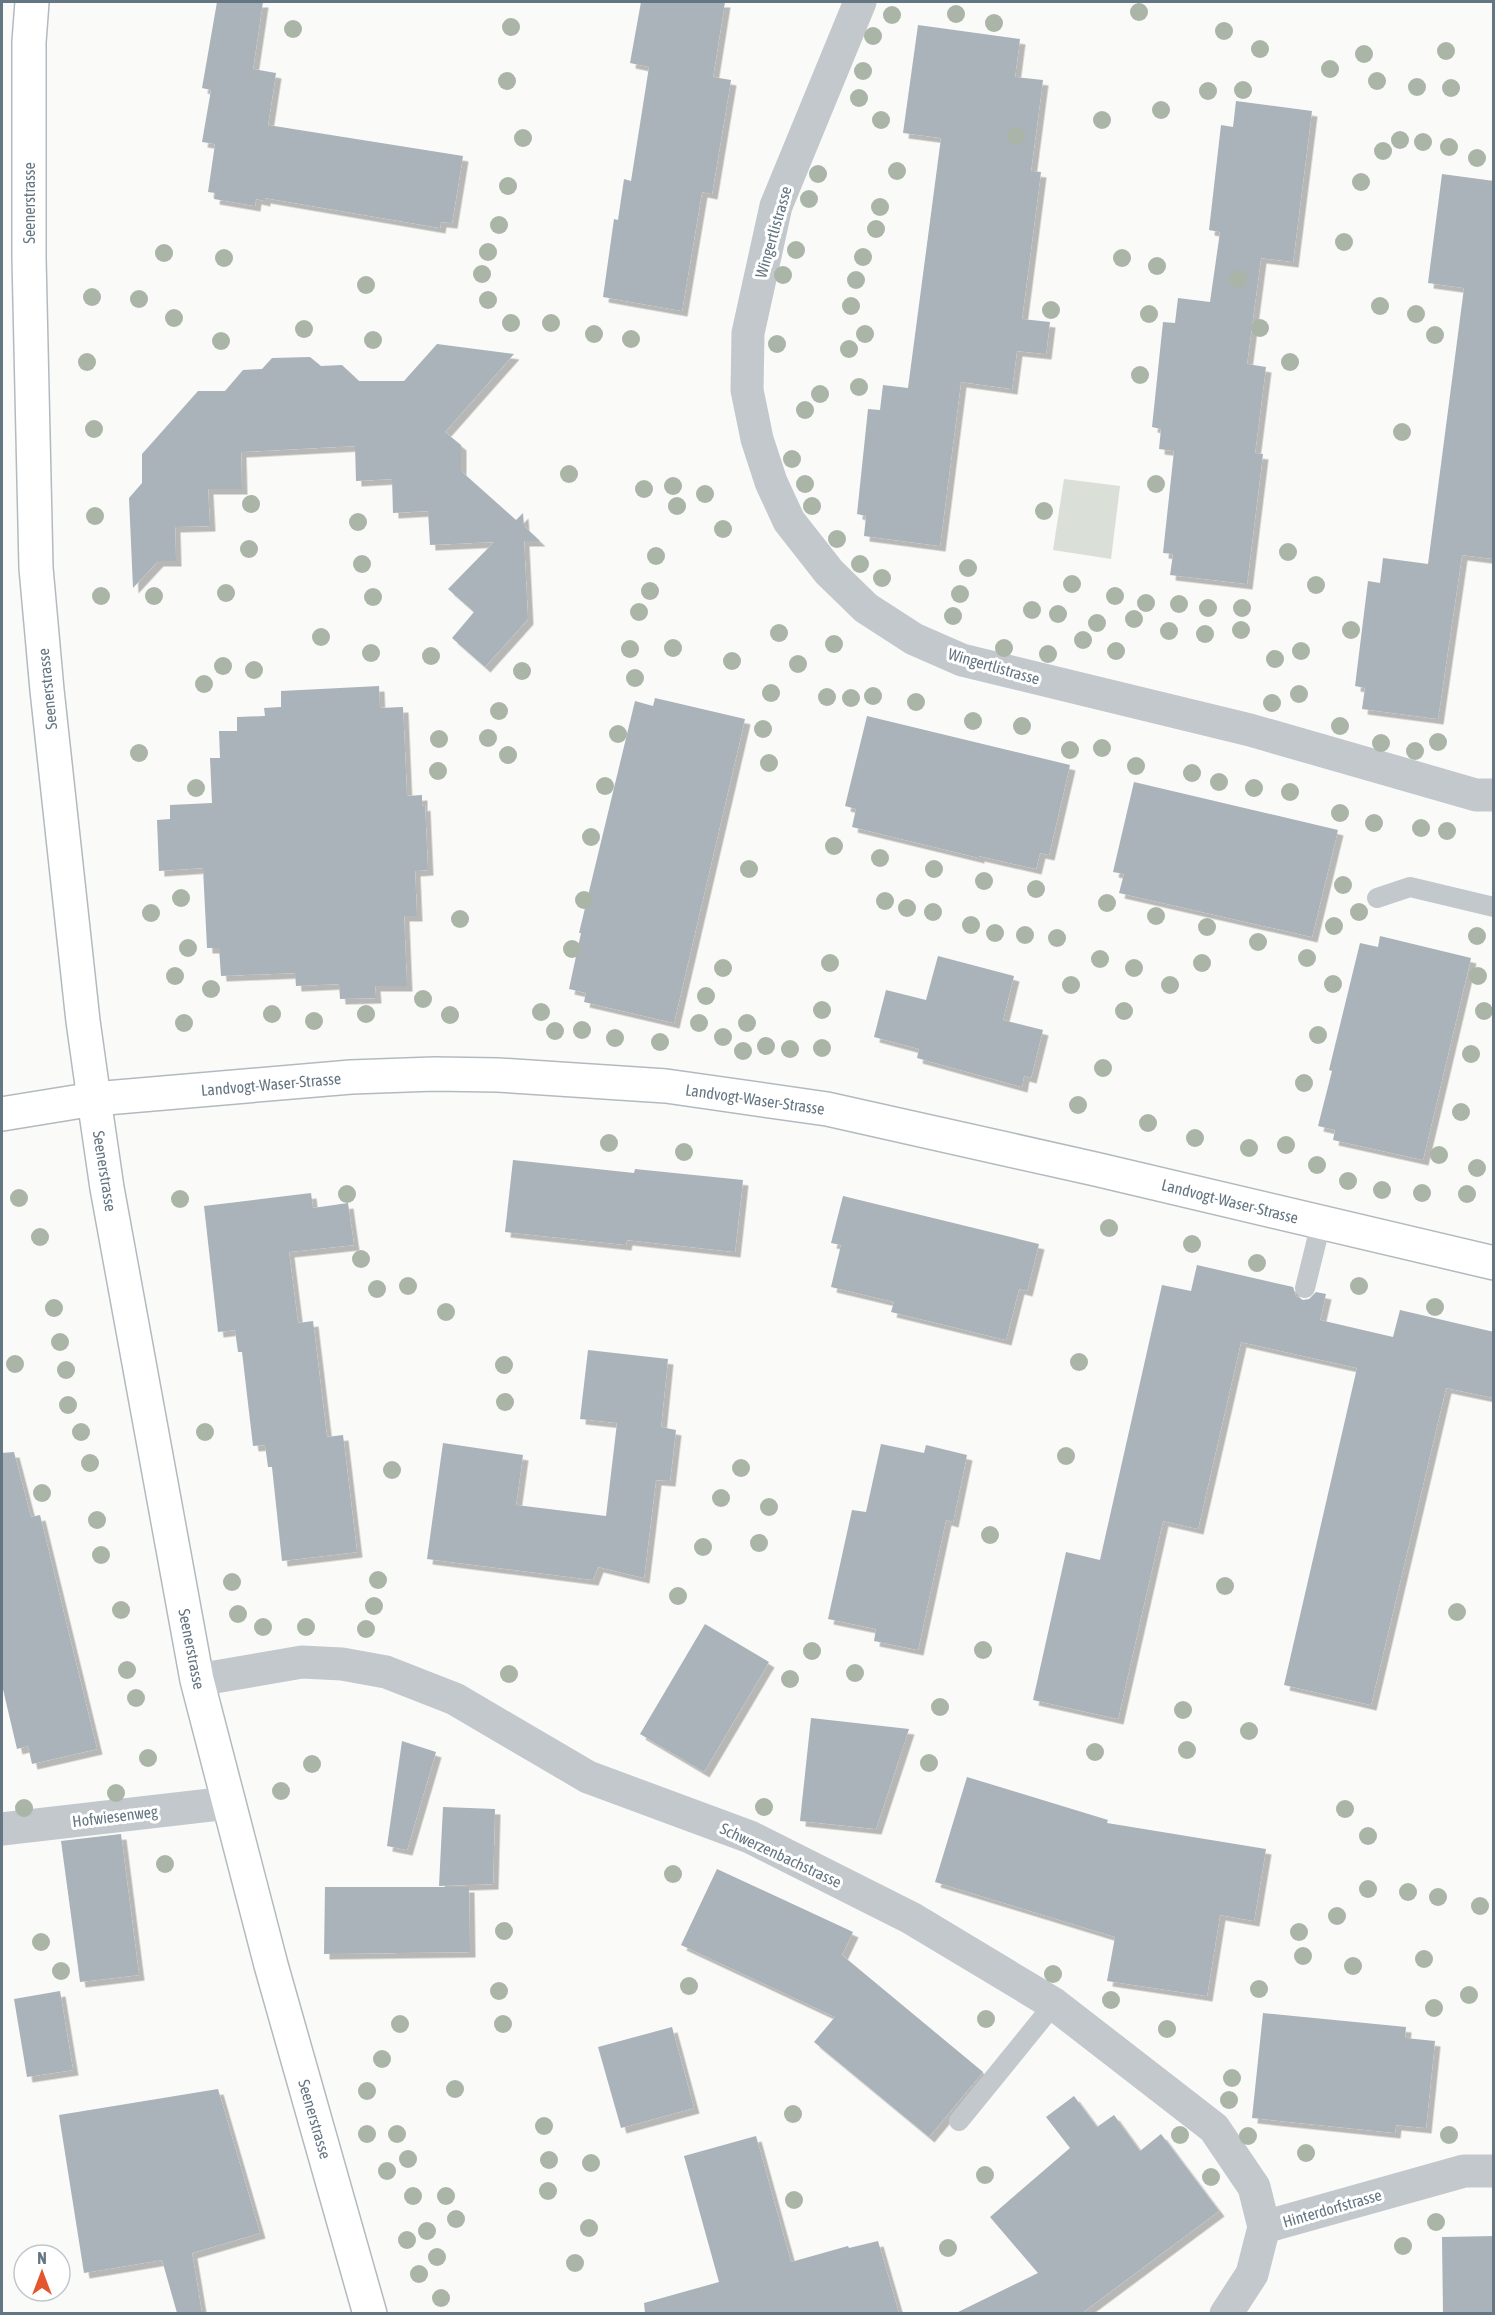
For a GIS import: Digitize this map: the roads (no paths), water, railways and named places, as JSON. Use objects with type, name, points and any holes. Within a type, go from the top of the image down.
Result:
[{"type":"main road","name":"Seenerstrasse","points":[[32,2],[29,42],[28,258],[36,568],[83,1021],[107,1188],[197,1680],[271,1965],[370,2313]]},
{"type":"main road","name":"Landvogt-Waser-Strasse","points":[[2,1114],[94,1099],[351,1077],[434,1074],[498,1075],[666,1086],[826,1109],[1095,1169],[1494,1263]]},
{"type":"street","name":"Wingertlistrasse","points":[[860,2],[776,206],[748,333],[747,390],[757,439],[771,482],[789,521],[830,572],[866,608],[914,639],[962,660],[1250,730],[1476,795],[1494,795]]},
{"type":"street","name":"Schwerzenbachstrasse","points":[[197,1680],[302,1662],[342,1664],[386,1672],[455,1699],[588,1777],[760,1842],[911,1918],[1054,2004],[1214,2128],[1254,2187],[1264,2227]]},
{"type":"street","name":"Hofwiesenweg","points":[[2,1829],[228,1803]]},
{"type":"street","name":"Hinterdorfstrasse","points":[[1226,2313],[1252,2274],[1264,2227],[1464,2171],[1494,2170]]},
{"type":"lane","points":[[1377,898],[1410,887],[1494,907]]},
{"type":"lane","points":[[1305,1288],[1321,1223]]},
{"type":"lane","points":[[959,2121],[1054,2004]]}]
